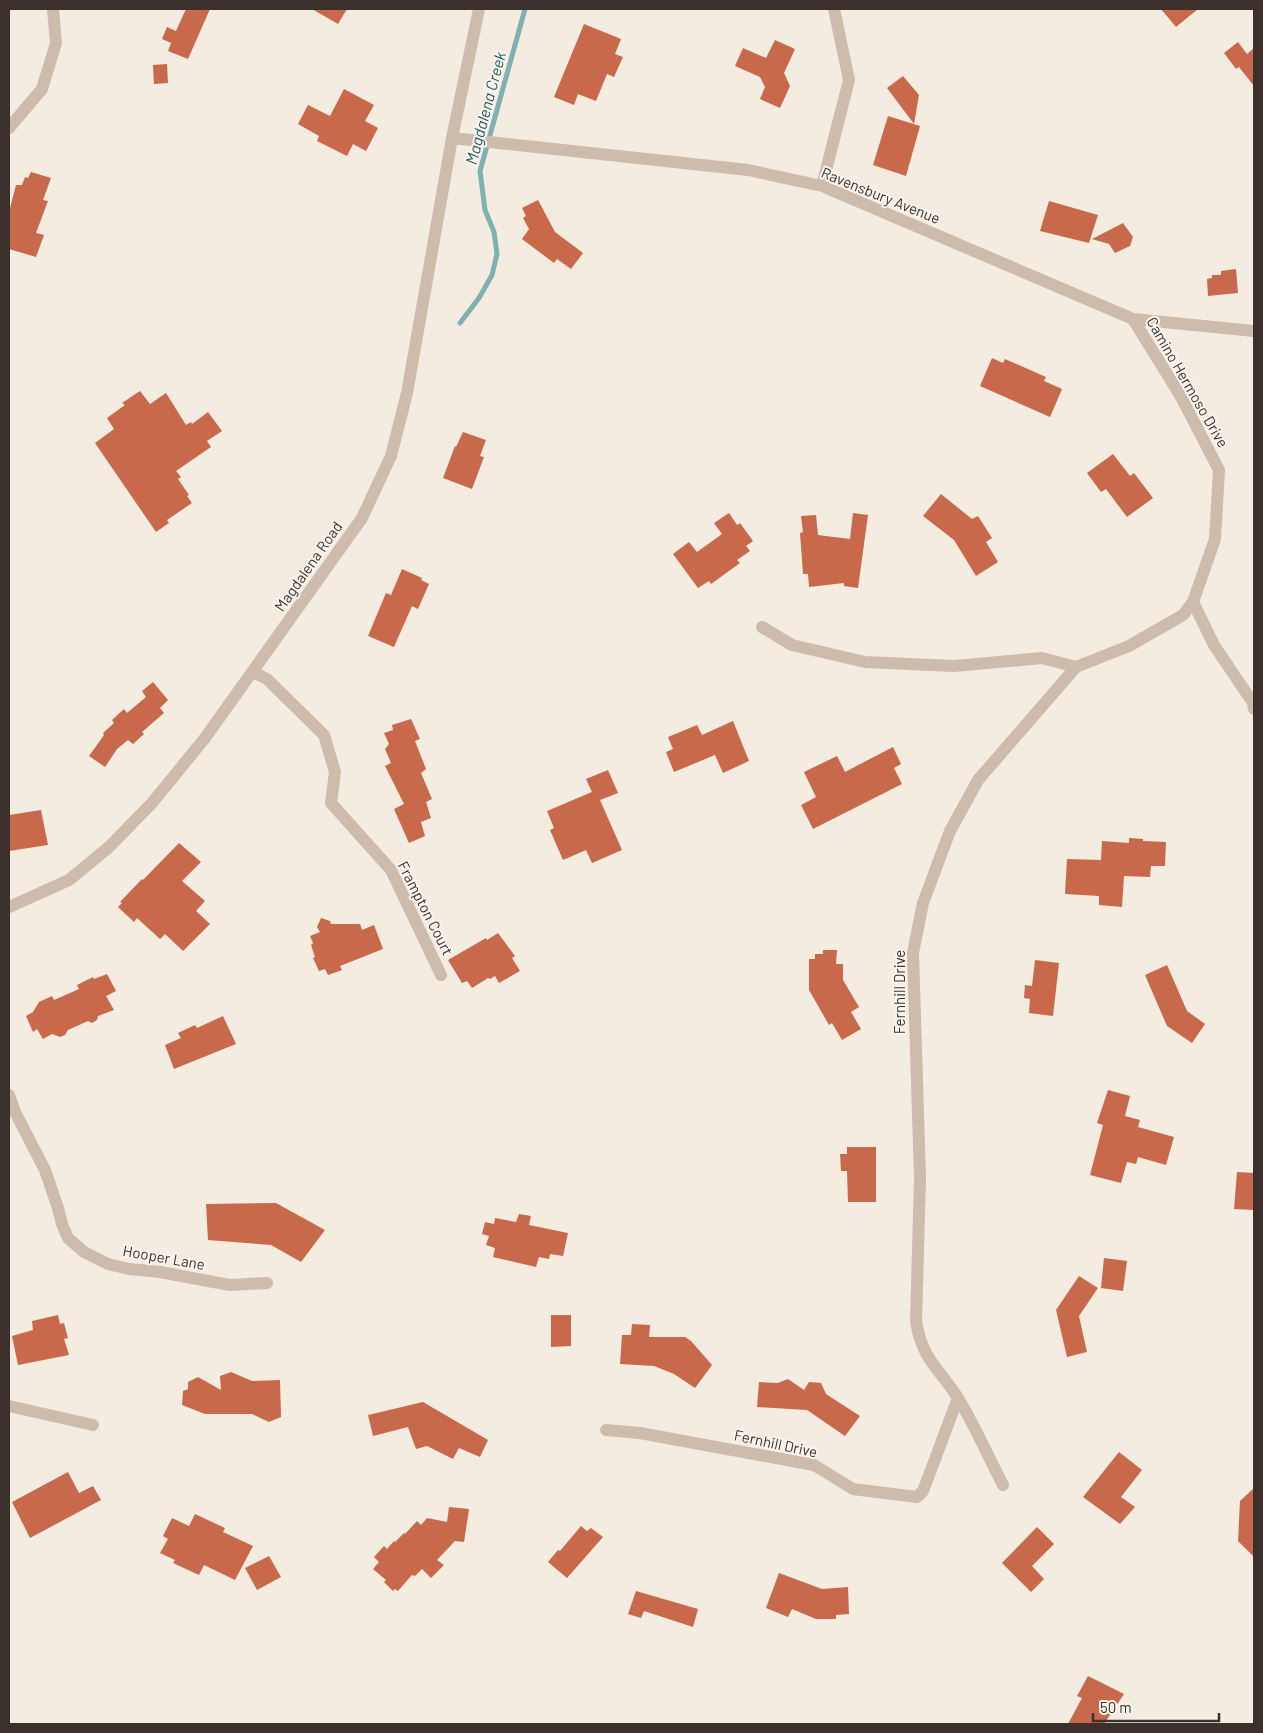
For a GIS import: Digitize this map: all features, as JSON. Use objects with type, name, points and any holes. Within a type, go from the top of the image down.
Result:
[{"type":"street","points":[[9,128],[42,89],[56,43],[53,9]]},
{"type":"street","name":"Magdalena Road","points":[[9,907],[69,880],[109,846],[152,803],[205,738],[362,518],[391,456],[407,393],[452,138],[479,9]]},
{"type":"street","points":[[822,186],[849,80],[834,9]]},
{"type":"street","name":"Ravensbury Avenue","points":[[452,138],[748,170],[822,186],[1133,319],[1254,331]]},
{"type":"street","name":"Camino Hermoso Drive","points":[[1133,319],[1180,395],[1219,470],[1215,539],[1192,602]]},
{"type":"street","points":[[1192,602],[1214,645],[1253,703],[1254,709]]},
{"type":"street","name":"Fernhill Drive","points":[[1003,1485],[958,1398],[927,1356],[918,1334],[916,1321],[920,1178],[913,953],[923,903],[950,831],[978,780],[1076,667],[1129,646],[1183,616],[1192,602]]},
{"type":"street","points":[[762,627],[792,645],[865,662],[954,666],[1042,658],[1076,667]]},
{"type":"street","name":"Frampton Court","points":[[253,672],[267,679],[324,735],[335,772],[331,803],[391,870],[441,975]]},
{"type":"street","name":"Hooper Lane","points":[[9,1095],[15,1112],[45,1170],[68,1238],[84,1252],[108,1264],[129,1269],[160,1272],[230,1285],[267,1283]]},
{"type":"street","name":"Fernhill Drive","points":[[606,1430],[640,1433],[814,1466],[853,1489],[917,1497],[923,1491],[958,1398]]},
{"type":"street","points":[[9,1406],[93,1425]]},
{"type":"building","points":[[186,9],[210,9],[188,59],[168,51],[171,43],[162,39],[167,27],[176,31]]},
{"type":"building","points":[[312,9],[347,9],[338,24]]},
{"type":"building","points":[[1161,9],[1198,9],[1176,27]]},
{"type":"building","points":[[584,24],[621,39],[615,54],[623,57],[614,77],[607,74],[596,101],[578,94],[574,105],[554,97]]},
{"type":"building","points":[[775,40],[795,49],[784,73],[790,86],[780,108],[760,99],[765,87],[760,77],[735,66],[743,48],[766,58]]},
{"type":"building","points":[[1238,42],[1247,54],[1254,48],[1254,86],[1239,67],[1236,69],[1224,53]]},
{"type":"building","points":[[167,64],[168,83],[154,84],[153,65]]},
{"type":"building","points":[[903,76],[919,95],[914,124],[887,88]]},
{"type":"building","points":[[344,89],[374,105],[365,121],[378,128],[366,151],[353,144],[347,156],[317,141],[319,136],[298,124],[308,105],[330,116]]},
{"type":"building","points":[[888,116],[920,126],[906,176],[873,165]]},
{"type":"building","points":[[31,172],[51,178],[43,200],[48,201],[36,233],[44,235],[36,257],[9,249],[9,212],[16,185],[22,185],[25,177],[28,178]]},
{"type":"building","points":[[538,200],[555,232],[583,253],[571,269],[557,259],[554,263],[522,239],[529,229],[523,218],[526,216],[522,208]]},
{"type":"building","points":[[1049,201],[1098,215],[1089,243],[1040,231]]},
{"type":"building","points":[[1123,223],[1133,237],[1130,246],[1115,253],[1109,244],[1092,239]]},
{"type":"building","points":[[1236,269],[1238,293],[1208,296],[1207,279],[1212,278],[1212,275],[1221,275],[1221,271]]},
{"type":"building","points":[[992,358],[1003,363],[1005,359],[1046,377],[1044,381],[1062,389],[1050,417],[980,386]]},
{"type":"building","points":[[140,391],[150,404],[166,393],[186,425],[191,422],[192,424],[208,412],[222,431],[207,441],[211,447],[176,471],[181,477],[178,479],[192,503],[167,520],[169,523],[156,532],[95,443],[114,429],[107,418],[125,405],[122,403]]},
{"type":"building","points":[[463,432],[486,440],[480,456],[484,457],[472,489],[443,478],[455,446]]},
{"type":"building","points":[[1113,454],[1130,476],[1134,473],[1153,498],[1127,517],[1106,489],[1101,492],[1087,473]]},
{"type":"building","points":[[941,494],[972,519],[978,516],[992,538],[986,542],[998,562],[976,576],[954,540],[923,516]]},
{"type":"building","points":[[729,513],[737,525],[740,523],[753,541],[746,546],[750,551],[737,560],[740,563],[711,584],[709,581],[698,588],[673,554],[689,542],[697,552],[722,534],[714,523]]},
{"type":"building","points":[[853,513],[868,515],[858,588],[844,586],[844,583],[809,587],[808,574],[803,574],[800,533],[803,532],[801,516],[816,515],[818,535],[850,539]]},
{"type":"building","points":[[402,569],[422,578],[421,580],[429,584],[418,609],[412,606],[394,647],[368,636],[386,593],[391,595]]},
{"type":"building","points":[[153,682],[168,700],[160,708],[164,713],[142,732],[144,734],[133,744],[128,740],[117,749],[105,767],[89,756],[104,735],[103,733],[114,723],[112,720],[124,709],[127,713],[146,697],[142,691]]},
{"type":"building","points":[[411,719],[420,739],[415,741],[426,769],[421,773],[432,799],[426,802],[431,818],[421,822],[425,836],[409,843],[394,809],[404,804],[385,766],[391,763],[385,749],[389,744],[384,733],[393,730],[392,725]]},
{"type":"building","points":[[733,721],[749,761],[723,773],[715,755],[674,772],[666,752],[673,749],[668,737],[697,725],[702,735]]},
{"type":"building","points":[[893,747],[901,764],[894,768],[902,784],[813,829],[801,805],[816,797],[804,772],[837,756],[845,772]]},
{"type":"building","points":[[608,770],[618,793],[600,800],[622,850],[592,863],[586,850],[563,860],[550,830],[554,828],[547,811],[592,792],[586,779]]},
{"type":"building","points":[[41,810],[48,845],[9,851],[9,815]]},
{"type":"building","points":[[1129,838],[1166,842],[1165,866],[1151,866],[1150,877],[1124,876],[1122,907],[1099,905],[1099,896],[1065,894],[1067,859],[1101,860],[1102,841],[1129,843]]},
{"type":"building","points":[[179,843],[201,862],[182,881],[205,901],[196,911],[210,924],[183,951],[165,934],[160,939],[137,918],[134,922],[118,907],[122,903],[120,902]]},
{"type":"building","points":[[321,918],[330,921],[331,924],[360,924],[362,930],[374,925],[383,949],[340,966],[342,970],[328,975],[325,969],[319,971],[313,958],[315,957],[310,936],[320,932],[317,927]]},
{"type":"building","points":[[498,933],[515,956],[512,958],[520,971],[499,983],[495,976],[472,988],[467,981],[462,983],[448,960]]},
{"type":"building","points":[[823,950],[837,950],[836,964],[843,964],[843,980],[859,1007],[851,1012],[861,1029],[842,1040],[832,1023],[829,1025],[809,990],[809,959],[815,959],[815,954],[823,954]]},
{"type":"building","points":[[1035,960],[1059,963],[1053,1016],[1029,1013],[1030,999],[1024,998],[1025,985],[1032,986]]},
{"type":"building","points":[[1167,965],[1187,1011],[1205,1024],[1192,1043],[1167,1026],[1145,975]]},
{"type":"building","points":[[107,974],[116,991],[106,996],[114,1010],[98,1016],[97,1020],[92,1023],[88,1021],[68,1030],[65,1035],[60,1037],[52,1034],[43,1039],[37,1029],[33,1032],[26,1016],[33,1012],[39,1002],[52,996],[54,1000],[79,989],[77,985],[93,977],[94,979]]},
{"type":"building","points":[[223,1016],[236,1044],[174,1069],[165,1045],[181,1038],[178,1033],[195,1025],[197,1028]]},
{"type":"building","points":[[1108,1090],[1130,1096],[1125,1116],[1140,1120],[1138,1127],[1174,1137],[1166,1165],[1138,1157],[1136,1164],[1127,1162],[1121,1183],[1090,1175],[1103,1125],[1097,1123]]},
{"type":"building","points":[[847,1147],[876,1147],[876,1202],[848,1202],[847,1171],[841,1171],[840,1154],[847,1154]]},
{"type":"building","points":[[1237,1172],[1254,1173],[1254,1210],[1234,1209]]},
{"type":"building","points":[[276,1203],[325,1230],[301,1262],[271,1245],[208,1240],[206,1204]]},
{"type":"building","points":[[519,1214],[531,1216],[529,1225],[568,1233],[563,1256],[550,1254],[549,1259],[539,1257],[536,1267],[493,1257],[495,1248],[486,1245],[489,1236],[482,1234],[485,1222],[494,1224],[495,1218],[516,1222]]},
{"type":"building","points":[[1104,1258],[1127,1261],[1123,1291],[1101,1288]]},
{"type":"building","points":[[1079,1276],[1098,1288],[1079,1316],[1087,1352],[1067,1357],[1056,1310]]},
{"type":"building","points":[[58,1315],[60,1324],[64,1323],[68,1338],[64,1339],[69,1355],[18,1365],[12,1336],[33,1330],[32,1321]]},
{"type":"building","points":[[551,1315],[571,1315],[571,1346],[551,1347]]},
{"type":"building","points":[[632,1324],[650,1325],[649,1337],[685,1337],[691,1341],[712,1365],[695,1388],[674,1374],[654,1366],[620,1364],[622,1335],[631,1335]]},
{"type":"building","points":[[231,1372],[252,1381],[280,1380],[281,1417],[269,1422],[252,1414],[205,1414],[182,1405],[183,1391],[188,1389],[188,1382],[198,1377],[221,1390],[220,1376]]},
{"type":"building","points":[[788,1379],[804,1390],[809,1382],[821,1383],[826,1394],[860,1416],[845,1436],[807,1410],[757,1407],[759,1382],[778,1383]]},
{"type":"building","points":[[423,1402],[488,1440],[480,1457],[459,1448],[453,1459],[427,1446],[416,1449],[408,1427],[373,1436],[368,1415]]},
{"type":"building","points":[[1119,1452],[1142,1470],[1121,1497],[1135,1507],[1120,1524],[1083,1497]]},
{"type":"building","points":[[68,1472],[79,1493],[93,1486],[101,1500],[30,1538],[12,1502]]},
{"type":"building","points":[[1254,1488],[1254,1557],[1238,1541],[1240,1501]]},
{"type":"building","points":[[449,1507],[469,1509],[464,1542],[455,1541],[437,1560],[444,1565],[431,1578],[422,1569],[415,1576],[412,1575],[398,1591],[395,1589],[393,1591],[384,1582],[386,1580],[373,1569],[379,1562],[374,1557],[384,1546],[387,1549],[394,1541],[405,1534],[417,1521],[421,1525],[427,1518],[447,1522]]},
{"type":"building","points":[[195,1514],[225,1528],[223,1532],[253,1546],[235,1580],[204,1565],[199,1575],[173,1563],[175,1560],[160,1553],[168,1539],[163,1536],[172,1518],[189,1526]]},
{"type":"building","points":[[581,1526],[587,1531],[591,1528],[603,1537],[567,1578],[548,1562]]},
{"type":"building","points":[[1037,1527],[1054,1544],[1032,1566],[1044,1579],[1031,1592],[1002,1563]]},
{"type":"building","points":[[269,1556],[281,1577],[257,1590],[245,1568]]},
{"type":"building","points":[[779,1573],[822,1589],[848,1587],[849,1614],[836,1615],[836,1619],[816,1619],[792,1609],[788,1617],[766,1608]]},
{"type":"building","points":[[636,1591],[698,1609],[693,1627],[644,1611],[641,1618],[628,1614]]},
{"type":"building","points":[[1088,1676],[1124,1694],[1104,1724],[1068,1724],[1082,1698],[1077,1696]]},
{"type":"waterway","name":"Magdalena Creek","points":[[460,323],[479,298],[492,275],[497,254],[494,232],[485,210],[480,171],[525,9]]}]
